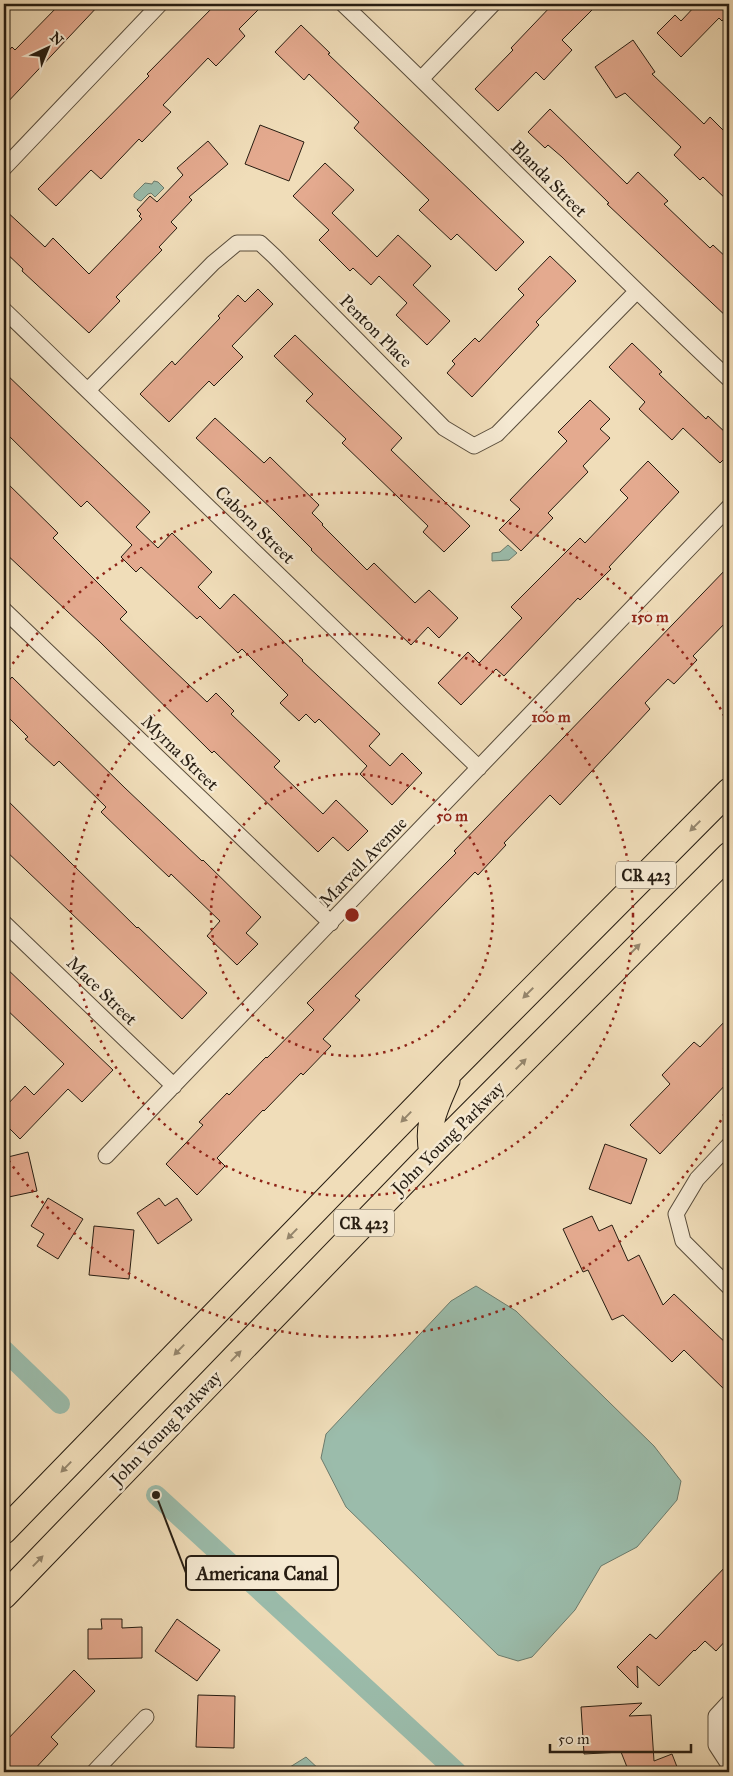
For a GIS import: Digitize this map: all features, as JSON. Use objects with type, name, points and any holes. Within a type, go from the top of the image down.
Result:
[{"type":"highway","name":"CR 423","points":[[4,1531],[452,1070],[729,791]]},
{"type":"highway","name":"John Young Parkway","points":[[4,1596],[432,1153],[729,855]]},
{"type":"highway","points":[[432,1153],[429,1139],[431,1121],[452,1070]]},
{"type":"street","points":[[4,168],[160,4]]},
{"type":"street","name":"Blanda Street","points":[[344,4],[422,78],[636,292],[729,379]]},
{"type":"street","points":[[422,78],[493,4]]},
{"type":"street","name":"Penton Place","points":[[88,390],[213,263],[237,242],[260,244],[444,428],[474,446],[497,434],[636,292]]},
{"type":"street","name":"Caborn Street","points":[[4,310],[479,768]]},
{"type":"street","name":"Marvell Avenue","points":[[106,1156],[729,507]]},
{"type":"street","name":"Myrna Street","points":[[4,610],[331,923]]},
{"type":"street","name":"Mace Street","points":[[4,922],[174,1086]]},
{"type":"street","points":[[729,1145],[697,1179],[676,1214],[683,1241],[729,1286]]},
{"type":"street","points":[[729,1702],[716,1716],[716,1745],[729,1765]]},
{"type":"street","points":[[94,1772],[146,1717]]},
{"type":"shaded area","points":[[154,181],[164,188],[155,197],[151,193],[141,201],[134,197],[134,194],[145,183],[152,184]]},
{"type":"shaded area","points":[[508,545],[517,553],[509,560],[492,561],[492,553],[500,552]]},
{"type":"shaded area","points":[[476,1286],[516,1311],[654,1446],[681,1481],[677,1500],[637,1547],[601,1566],[575,1610],[532,1657],[518,1661],[498,1655],[346,1507],[321,1458],[326,1434],[451,1301]]},
{"type":"shaded area","points":[[306,1757],[322,1772],[282,1772]]},
{"type":"building","points":[[60,4],[100,4],[4,106],[4,56],[12,47],[15,50]]},
{"type":"building","points":[[216,4],[264,4],[239,29],[245,36],[216,66],[208,58],[163,105],[171,112],[142,142],[139,139],[101,179],[91,170],[56,206],[38,189],[149,76],[147,74]]},
{"type":"building","points":[[553,4],[598,4],[562,40],[572,50],[544,80],[536,72],[498,111],[475,89],[513,50],[511,48]]},
{"type":"building","points":[[697,4],[729,4],[729,13],[722,21],[719,18],[681,57],[657,33],[675,15],[681,21]]},
{"type":"building","points":[[301,25],[330,53],[328,54],[524,242],[496,271],[457,234],[451,240],[419,210],[429,200],[354,128],[359,122],[309,74],[304,80],[275,52]]},
{"type":"building","points":[[633,40],[655,72],[652,74],[704,124],[710,117],[729,136],[729,202],[703,177],[700,180],[674,155],[681,147],[625,93],[616,98],[595,67]]},
{"type":"building","points":[[550,109],[627,184],[638,172],[668,201],[664,204],[710,248],[713,245],[729,260],[729,319],[607,204],[609,203],[562,157],[548,145],[545,148],[528,132]]},
{"type":"building","points":[[260,125],[304,142],[289,181],[245,164]]},
{"type":"building","points":[[208,141],[228,164],[189,197],[192,200],[171,222],[177,228],[159,247],[162,250],[116,297],[120,301],[89,333],[22,271],[23,269],[4,251],[4,209],[45,247],[53,238],[89,274],[142,219],[139,216],[141,214],[137,210],[150,196],[157,202],[183,175],[177,168]]},
{"type":"building","points":[[325,163],[354,190],[332,213],[377,257],[398,235],[431,266],[413,285],[450,321],[427,345],[396,315],[407,303],[379,276],[371,285],[353,268],[350,271],[319,240],[329,230],[293,196]]},
{"type":"building","points":[[550,256],[576,281],[536,322],[539,325],[472,397],[447,373],[455,364],[452,361],[475,338],[479,342],[524,295],[518,289]]},
{"type":"building","points":[[258,289],[273,304],[232,346],[243,357],[214,386],[209,381],[169,422],[140,394],[172,361],[175,365],[220,318],[218,316],[238,295],[245,302]]},
{"type":"building","points":[[295,335],[402,438],[391,450],[470,526],[444,552],[423,532],[428,526],[342,443],[346,439],[306,401],[313,394],[274,356]]},
{"type":"building","points":[[632,343],[662,372],[659,374],[706,419],[708,416],[729,436],[729,454],[720,463],[683,428],[672,440],[639,409],[645,402],[609,367]]},
{"type":"building","points":[[4,372],[150,512],[136,527],[158,548],[172,533],[212,572],[198,587],[220,609],[234,594],[380,734],[369,746],[390,766],[402,753],[422,773],[392,805],[360,774],[367,766],[319,719],[315,723],[306,714],[299,721],[280,703],[288,695],[242,649],[238,653],[200,616],[197,619],[141,567],[136,572],[121,557],[132,545],[87,501],[81,507],[4,431]]},
{"type":"building","points":[[590,400],[610,419],[600,429],[610,438],[583,466],[588,472],[548,513],[553,518],[521,551],[499,530],[520,509],[510,500],[567,441],[558,432]]},
{"type":"building","points":[[215,418],[264,463],[270,457],[319,505],[312,513],[367,570],[374,563],[415,603],[429,590],[458,618],[439,638],[428,627],[411,645],[311,550],[274,511],[196,438]]},
{"type":"building","points":[[648,461],[679,492],[609,567],[611,569],[580,600],[578,598],[504,676],[496,669],[461,705],[438,683],[468,652],[479,663],[522,618],[511,607],[580,538],[585,543],[628,498],[620,490]]},
{"type":"building","points":[[4,480],[58,533],[53,538],[127,612],[120,619],[207,702],[216,693],[234,711],[231,714],[280,761],[274,767],[323,814],[336,800],[368,831],[348,851],[333,837],[318,852],[214,751],[212,753],[99,641],[4,552]]},
{"type":"building","points":[[729,566],[729,619],[693,656],[697,660],[674,684],[668,679],[645,703],[650,709],[560,805],[550,795],[504,843],[506,845],[478,875],[475,872],[355,996],[360,1000],[323,1039],[331,1046],[303,1075],[301,1073],[263,1110],[217,1158],[225,1166],[197,1195],[166,1164],[203,1125],[199,1122],[227,1093],[229,1095],[267,1058],[314,1010],[307,1003],[456,853],[454,851]]},
{"type":"building","points":[[12,677],[125,788],[261,917],[246,933],[258,944],[237,965],[207,936],[220,921],[171,874],[169,877],[101,812],[106,807],[59,761],[54,766],[25,739],[28,737],[4,713],[4,686]]},
{"type":"building","points":[[4,797],[137,928],[207,993],[182,1019],[4,849]]},
{"type":"building","points":[[4,966],[113,1070],[82,1102],[68,1089],[20,1139],[4,1123],[4,1108],[25,1086],[34,1095],[64,1064],[4,1007]]},
{"type":"building","points":[[729,1017],[729,1062],[723,1069],[729,1075],[729,1081],[660,1154],[630,1125],[670,1084],[662,1075],[694,1042],[700,1047]]},
{"type":"building","points":[[605,1144],[647,1159],[631,1204],[589,1189]]},
{"type":"building","points":[[28,1152],[37,1191],[4,1198],[4,1158]]},
{"type":"building","points":[[48,1198],[83,1219],[58,1259],[37,1246],[44,1234],[31,1226]]},
{"type":"building","points":[[159,1198],[165,1206],[177,1198],[192,1220],[158,1244],[137,1213]]},
{"type":"building","points":[[592,1216],[599,1231],[612,1225],[628,1261],[639,1255],[663,1305],[674,1294],[729,1346],[729,1394],[684,1350],[672,1362],[623,1315],[612,1320],[588,1270],[583,1272],[563,1229]]},
{"type":"building","points":[[94,1226],[134,1230],[129,1279],[89,1275]]},
{"type":"building","points":[[729,1563],[729,1637],[716,1651],[705,1641],[659,1686],[637,1666],[638,1688],[617,1667],[650,1634],[656,1639]]},
{"type":"building","points":[[101,1619],[122,1619],[122,1628],[142,1627],[142,1658],[88,1659],[88,1629],[102,1629]]},
{"type":"building","points":[[177,1619],[220,1650],[197,1681],[155,1651]]},
{"type":"building","points":[[74,1670],[95,1691],[51,1737],[58,1744],[32,1772],[11,1772],[4,1765],[4,1760],[10,1754],[4,1748],[4,1743]]},
{"type":"building","points":[[198,1695],[235,1696],[234,1748],[196,1747]]},
{"type":"building","points":[[642,1703],[629,1716],[651,1715],[654,1761],[672,1754],[679,1772],[629,1772],[621,1752],[584,1754],[581,1707]]},
{"type":"waterway","points":[[4,1350],[60,1404]]},
{"type":"waterway","points":[[156,1495],[457,1772]]},
{"type":"place","name":"Americana Canal","points":[[156,1495]]}]
